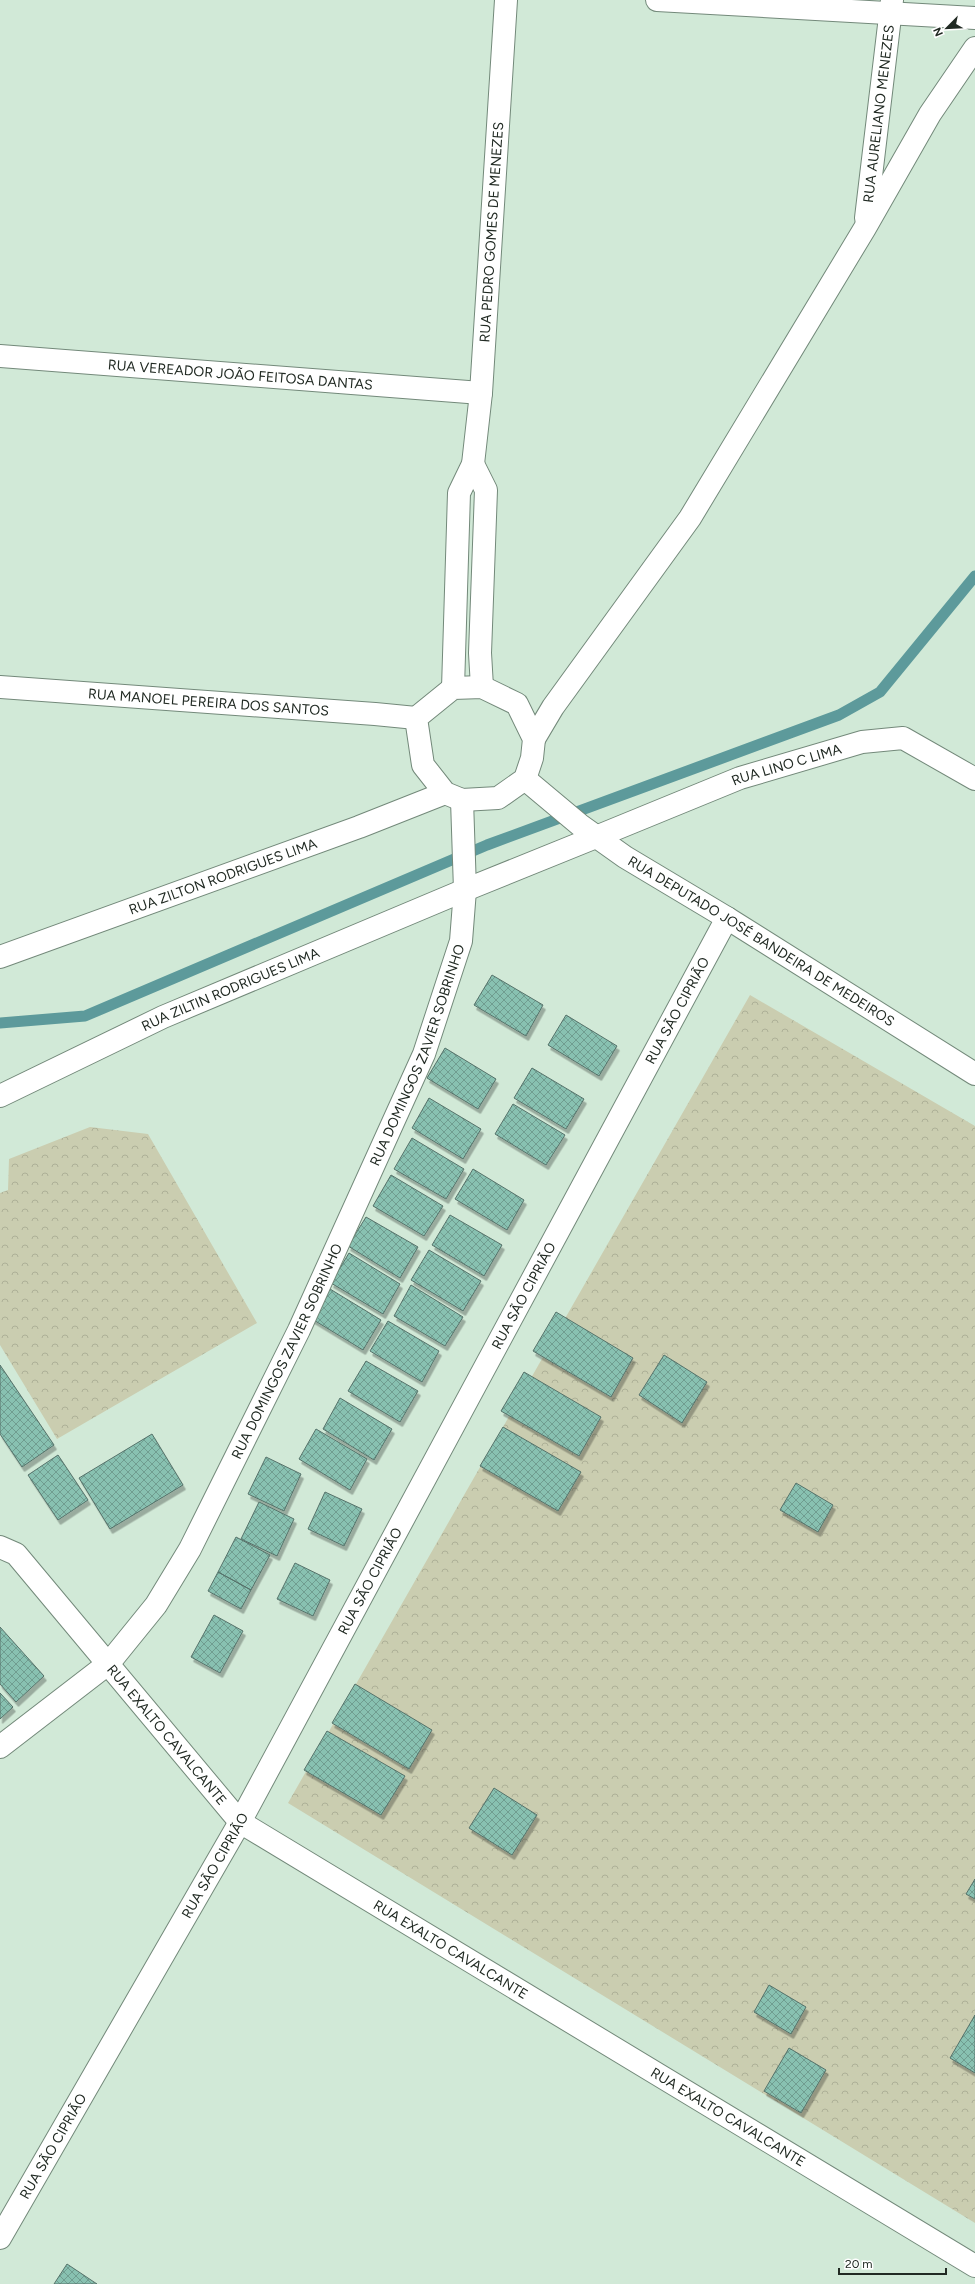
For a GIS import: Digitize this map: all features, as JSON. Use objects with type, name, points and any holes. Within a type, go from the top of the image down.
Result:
[{"type":"street","name":"RUA PEDRO GOMES DE MENEZES","points":[[453,688],[459,493],[473,464],[481,393],[506,0]]},
{"type":"street","points":[[657,0],[892,7],[975,18]]},
{"type":"street","name":"RUA AURELIANO MENEZES","points":[[865,228],[892,7]]},
{"type":"street","points":[[534,739],[517,704],[482,687],[453,688],[416,718],[423,765],[454,797],[498,798],[525,779],[532,758],[534,739],[553,706],[690,518],[865,228],[930,114],[975,48]]},
{"type":"street","name":"RUA VEREADOR JOÃO FEITOSA DANTAS","points":[[0,356],[481,393]]},
{"type":"street","points":[[473,464],[486,490],[480,653],[482,687]]},
{"type":"street","name":"RUA MANOEL PEREIRA DOS SANTOS","points":[[0,687],[416,718]]},
{"type":"street","name":"RUA LINO C LIMA","points":[[588,831],[740,778],[862,742],[903,738],[975,779]]},
{"type":"street","name":"RUA DEPUTADO JOSÉ BANDEIRA DE MEDEIROS","points":[[525,779],[588,831],[975,1074]]},
{"type":"street","name":"RUA DOMINGOS ZAVIER SOBRINHO","points":[[0,1747],[108,1663],[156,1605],[190,1549],[299,1330],[424,1054],[462,941],[465,880],[462,843],[454,797]]},
{"type":"street","name":"RUA ZILTON RODRIGUES LIMA","points":[[0,958],[351,830],[454,797]]},
{"type":"street","points":[[465,880],[588,831]]},
{"type":"street","name":"RUA ZILTIN RODRIGUES LIMA","points":[[0,1096],[163,1017],[465,880]]},
{"type":"street","name":"RUA SÃO CIPRIÃO","points":[[0,2238],[240,1822],[728,918]]},
{"type":"street","name":"RUA EXALTO CAVALCANTE","points":[[0,1547],[16,1554],[240,1822],[975,2266]]},
{"type":"green space","points":[[750,995],[975,1126],[975,2223],[288,1803]]},
{"type":"green space","points":[[90,1127],[148,1134],[257,1323],[57,1439],[0,1345],[0,1193],[8,1190],[9,1159]]},
{"type":"building","points":[[492,975],[543,1005],[526,1036],[474,1005]]},
{"type":"building","points":[[566,1015],[617,1046],[599,1076],[548,1045]]},
{"type":"building","points":[[445,1048],[496,1079],[478,1109],[427,1078]]},
{"type":"building","points":[[532,1068],[584,1099],[566,1129],[514,1098]]},
{"type":"building","points":[[429,1098],[481,1129],[463,1159],[412,1128]]},
{"type":"building","points":[[513,1104],[565,1135],[546,1165],[495,1134]]},
{"type":"building","points":[[412,1138],[464,1169],[446,1199],[394,1169]]},
{"type":"building","points":[[473,1169],[524,1200],[507,1230],[455,1199]]},
{"type":"building","points":[[391,1175],[443,1206],[424,1236],[373,1206]]},
{"type":"building","points":[[450,1215],[502,1245],[484,1276],[432,1245]]},
{"type":"building","points":[[366,1217],[418,1247],[400,1278],[348,1246]]},
{"type":"building","points":[[429,1250],[481,1281],[463,1311],[411,1280]]},
{"type":"building","points":[[349,1253],[400,1284],[383,1314],[331,1283]]},
{"type":"building","points":[[411,1285],[463,1317],[445,1346],[394,1316]]},
{"type":"building","points":[[330,1289],[381,1320],[363,1350],[312,1319]]},
{"type":"building","points":[[556,1312],[633,1358],[611,1397],[533,1351]]},
{"type":"building","points":[[388,1321],[439,1351],[422,1382],[370,1351]]},
{"type":"building","points":[[664,1355],[707,1382],[682,1423],[639,1395]]},
{"type":"building","points":[[366,1361],[418,1391],[400,1422],[348,1391]]},
{"type":"building","points":[[0,1365],[54,1445],[22,1467],[0,1434]]},
{"type":"building","points":[[524,1372],[601,1417],[579,1456],[501,1411]]},
{"type":"building","points":[[340,1398],[392,1429],[374,1460],[323,1429]]},
{"type":"building","points":[[503,1427],[581,1472],[558,1511],[480,1466]]},
{"type":"building","points":[[316,1429],[367,1459],[350,1490],[299,1459]]},
{"type":"building","points":[[152,1434],[183,1485],[110,1529],[79,1478]]},
{"type":"building","points":[[58,1455],[88,1500],[58,1520],[28,1475]]},
{"type":"building","points":[[266,1457],[301,1474],[284,1511],[248,1494]]},
{"type":"building","points":[[796,1483],[833,1505],[818,1532],[780,1510]]},
{"type":"building","points":[[325,1492],[362,1509],[344,1546],[308,1529]]},
{"type":"building","points":[[259,1502],[294,1519],[277,1556],[241,1539]]},
{"type":"building","points":[[236,1537],[270,1555],[251,1590],[218,1572]]},
{"type":"building","points":[[295,1563],[330,1580],[313,1616],[277,1599]]},
{"type":"building","points":[[218,1572],[251,1590],[241,1609],[208,1591]]},
{"type":"building","points":[[214,1615],[243,1631],[220,1673],[191,1657]]},
{"type":"building","points":[[0,1627],[44,1676],[16,1702],[0,1684]]},
{"type":"building","points":[[355,1684],[432,1730],[409,1769],[332,1723]]},
{"type":"building","points":[[0,1693],[13,1707],[0,1719]]},
{"type":"building","points":[[327,1731],[405,1776],[381,1815],[304,1770]]},
{"type":"building","points":[[494,1788],[537,1815],[512,1855],[469,1828]]},
{"type":"building","points":[[975,1879],[975,1899],[966,1894]]},
{"type":"building","points":[[769,1985],[806,2007],[791,2034],[754,2012]]},
{"type":"building","points":[[975,2015],[975,2073],[950,2058]]},
{"type":"building","points":[[789,2048],[826,2070],[801,2113],[764,2091]]},
{"type":"building","points":[[67,2264],[97,2284],[54,2284]]},
{"type":"waterway","points":[[0,1023],[85,1016],[487,845],[839,715],[880,692],[975,576]]}]
